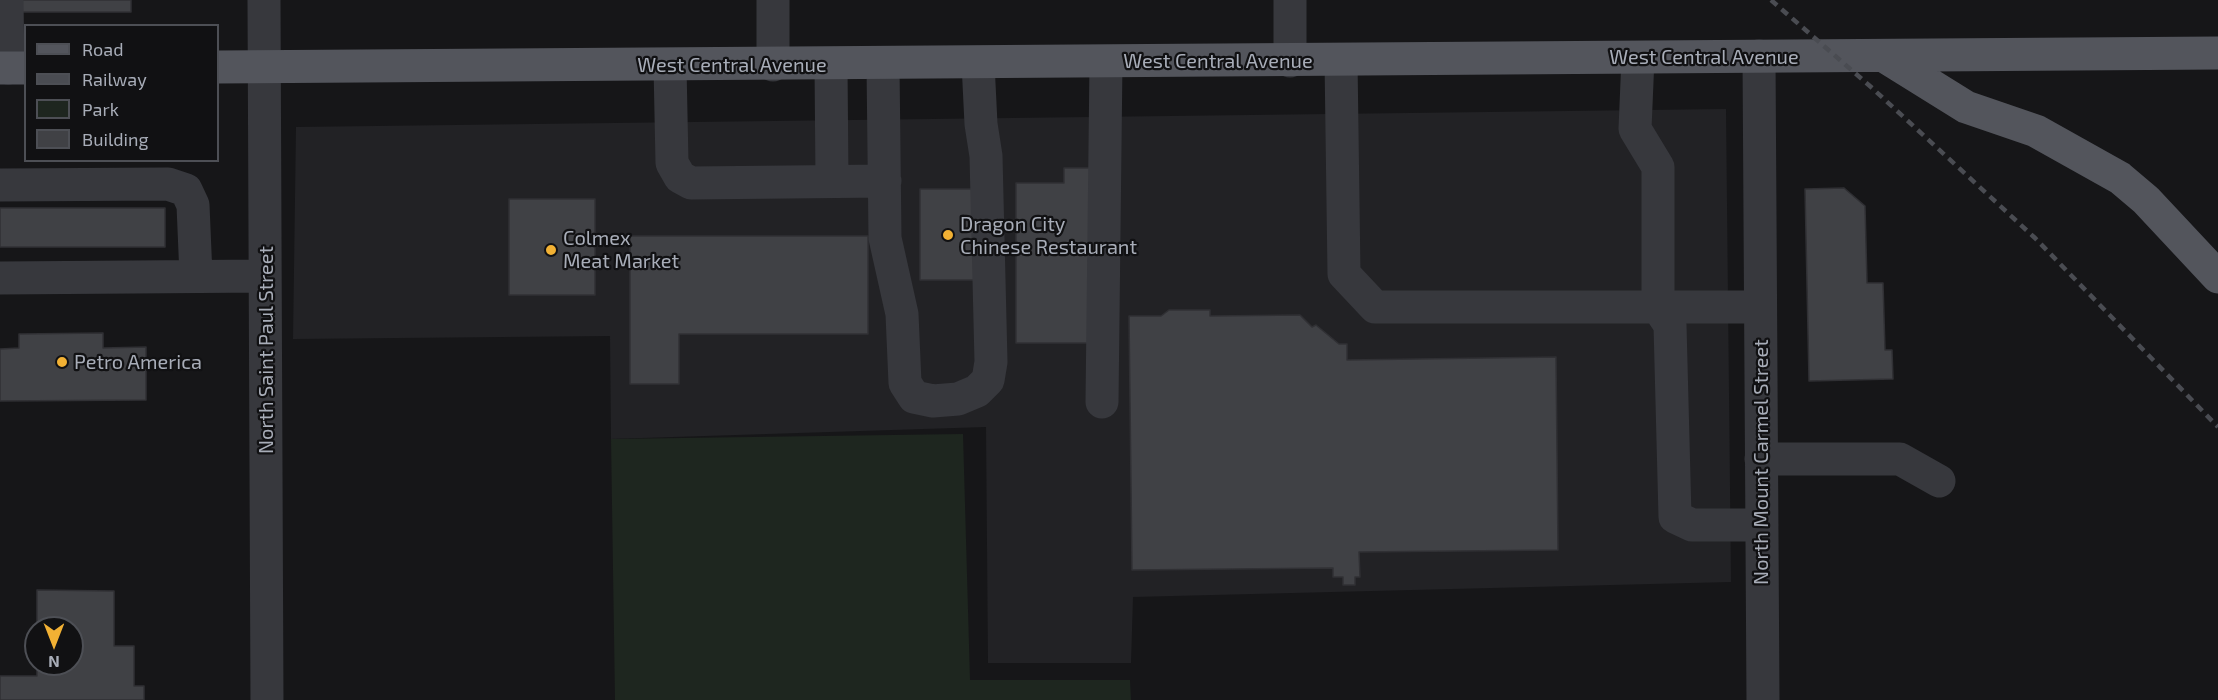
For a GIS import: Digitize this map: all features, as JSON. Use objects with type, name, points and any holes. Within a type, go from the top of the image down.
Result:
[{"type":"main road","name":"West Central Avenue","points":[[219,68],[2218,53]]},
{"type":"main road","points":[[1884,56],[1966,107],[2036,131],[2120,178],[2146,200],[2218,277]]},
{"type":"street","points":[[7,0],[11,68]]},
{"type":"street","name":"North Saint Paul Street","points":[[264,0],[267,700]]},
{"type":"street","points":[[773,0],[773,65]]},
{"type":"street","points":[[1290,0],[1290,61]]},
{"type":"street","name":"North Mount Carmel Street","points":[[1759,56],[1762,700]]},
{"type":"street","points":[[1638,58],[1635,129],[1658,167],[1658,307],[1670,325],[1675,517],[1692,525],[1762,525]]},
{"type":"street","points":[[1341,60],[1344,273],[1376,307],[1760,307]]},
{"type":"street","points":[[1102,402],[1106,62]]},
{"type":"street","points":[[883,64],[885,237],[902,314],[905,383],[914,397],[933,401],[958,399],[977,391],[988,380],[991,362],[986,156],[981,124],[978,63]]},
{"type":"street","points":[[831,64],[832,181]]},
{"type":"street","points":[[670,66],[672,163],[680,177],[691,183],[885,181]]},
{"type":"street","points":[[0,185],[168,184],[186,190],[194,205],[196,276]]},
{"type":"street","points":[[0,278],[265,276]]},
{"type":"street","points":[[1761,459],[1899,459],[1939,481]]},
{"type":"shaded area","points":[[1726,109],[1731,582],[1133,597],[1131,663],[988,663],[986,427],[611,439],[610,336],[293,339],[296,127]]},
{"type":"green space","points":[[963,434],[970,680],[1130,680],[1131,700],[615,700],[611,439]]},
{"type":"building","points":[[19,0],[131,0],[131,12],[19,12]]},
{"type":"building","points":[[1064,168],[1094,168],[1094,343],[1016,343],[1016,183],[1064,183]]},
{"type":"building","points":[[1844,188],[1865,206],[1867,283],[1883,283],[1885,350],[1892,350],[1893,379],[1809,381],[1805,189]]},
{"type":"building","points":[[920,189],[976,189],[976,280],[920,280]]},
{"type":"building","points":[[509,199],[595,199],[595,295],[509,295]]},
{"type":"building","points":[[0,208],[165,208],[165,247],[0,247]]},
{"type":"building","points":[[630,236],[868,236],[868,334],[679,334],[679,384],[630,384]]},
{"type":"building","points":[[1169,310],[1210,310],[1210,316],[1300,315],[1312,327],[1316,325],[1339,344],[1347,344],[1347,360],[1556,357],[1558,550],[1359,552],[1360,577],[1355,577],[1355,585],[1343,585],[1343,577],[1333,577],[1333,568],[1132,570],[1129,316],[1161,316]]},
{"type":"building","points":[[103,333],[103,348],[146,347],[146,400],[0,401],[0,349],[19,348],[19,334]]},
{"type":"building","points":[[37,590],[114,591],[114,646],[134,646],[134,686],[144,686],[144,700],[0,700],[0,676],[84,676],[84,616],[37,616]]},
{"type":"railway","points":[[1771,0],[1871,87],[2035,238],[2218,427]]},
{"type":"place","name":"Dragon City Chinese Restaurant","points":[[948,235]]},
{"type":"place","name":"Colmex Meat Market","points":[[551,250]]},
{"type":"place","name":"Petro America","points":[[62,362]]}]
